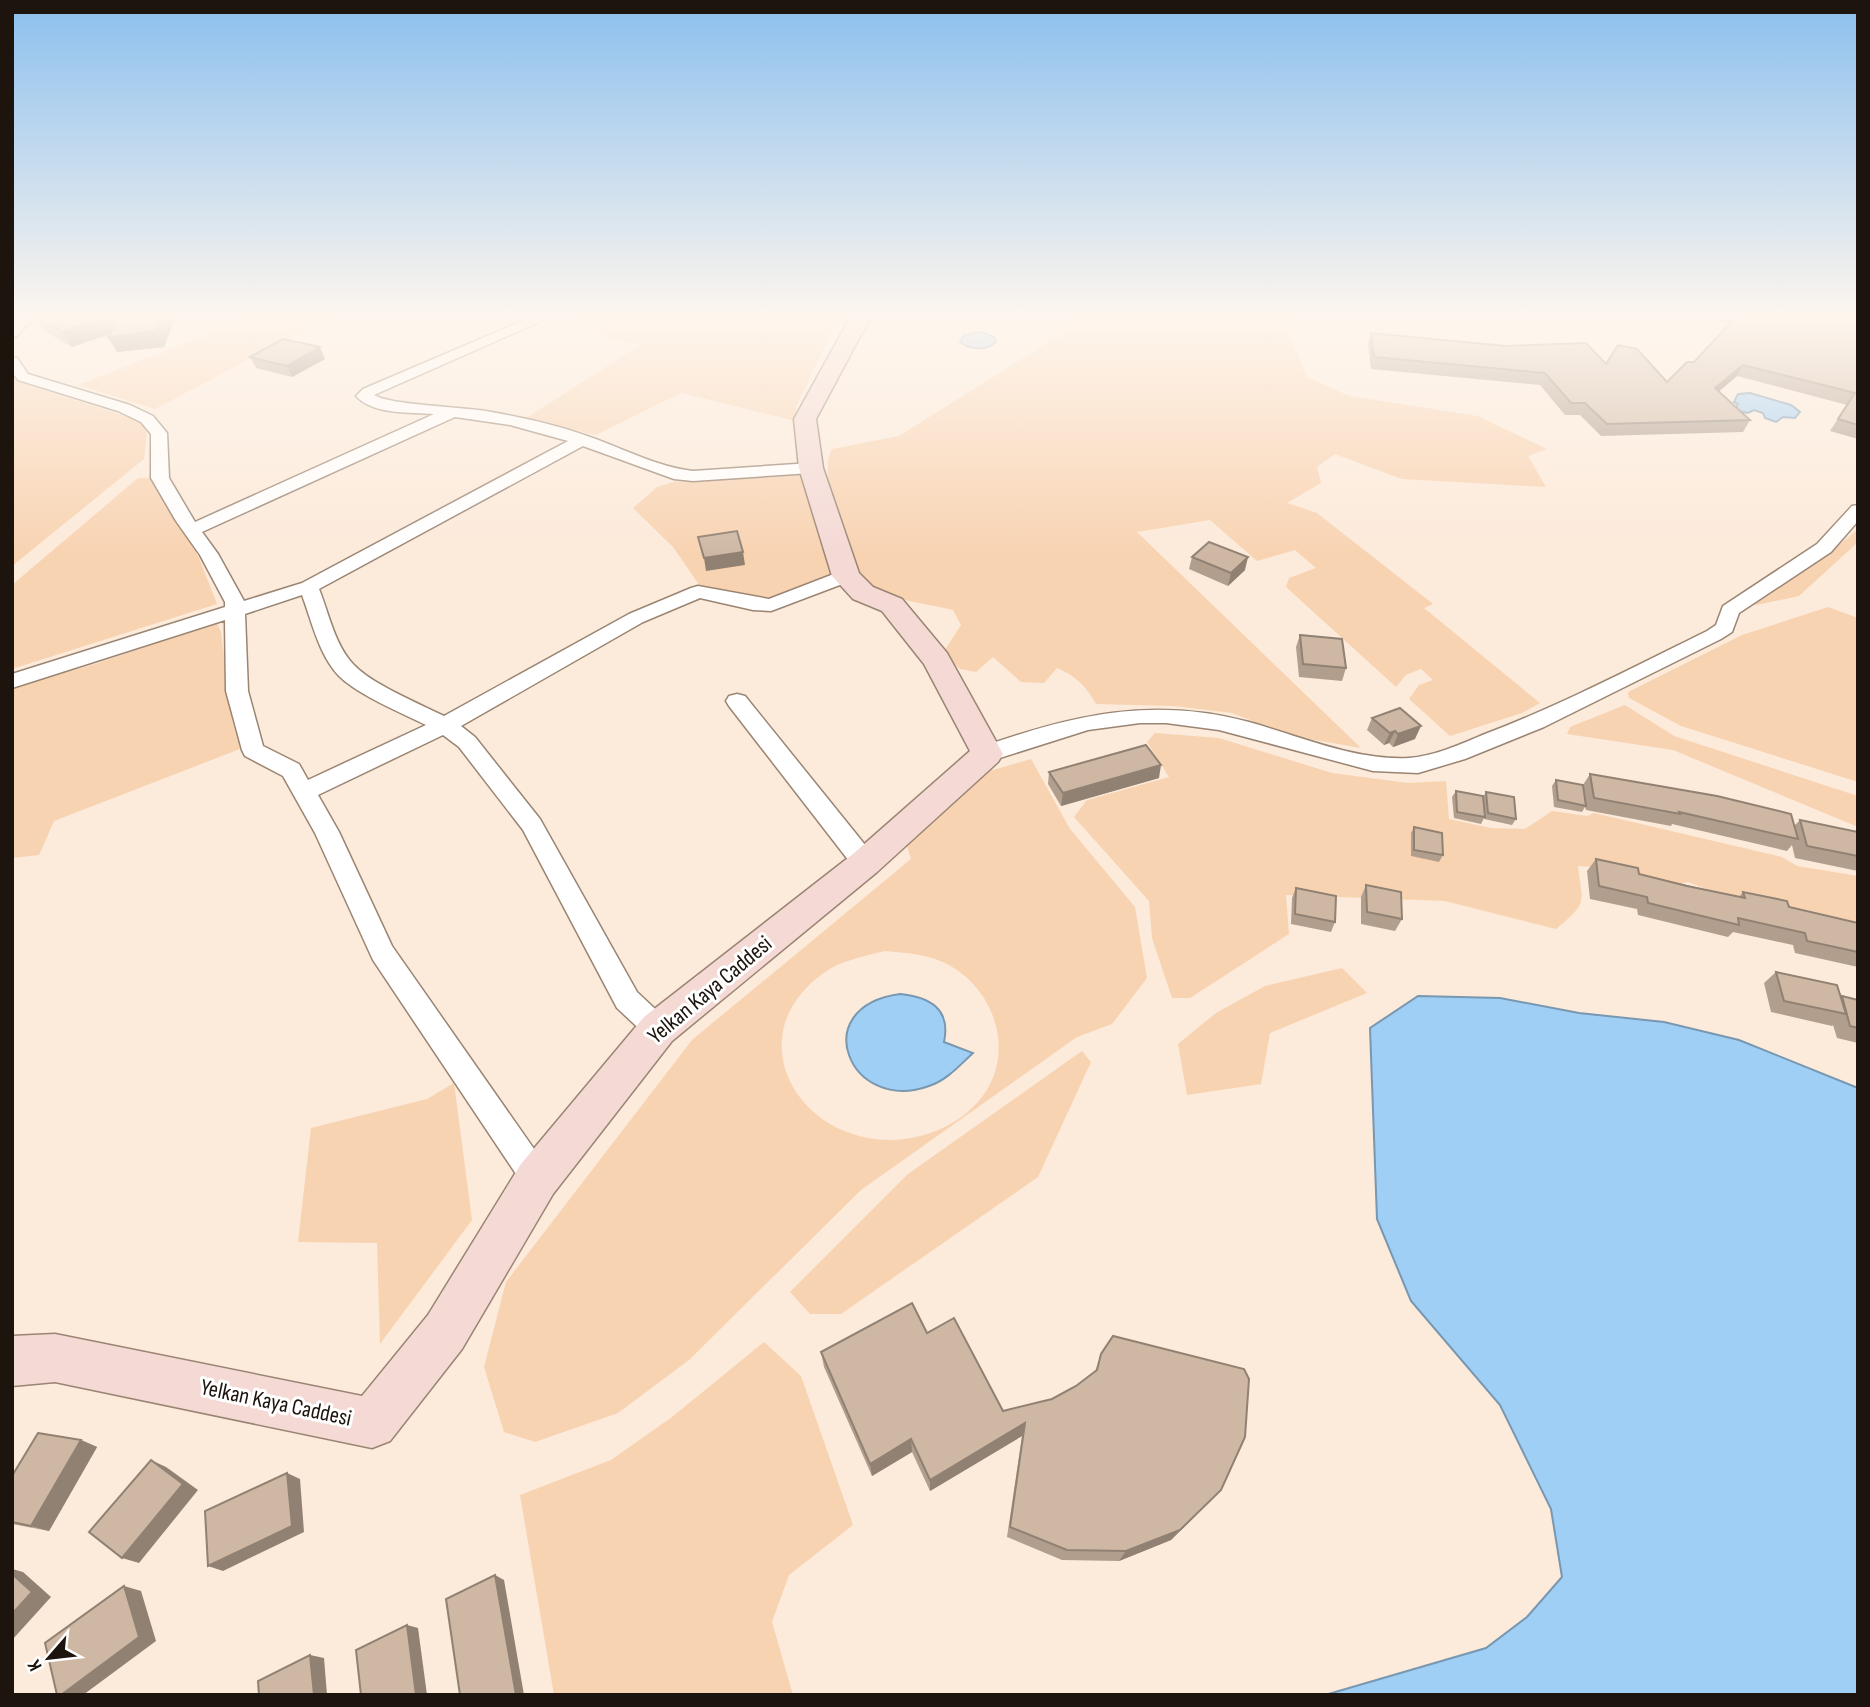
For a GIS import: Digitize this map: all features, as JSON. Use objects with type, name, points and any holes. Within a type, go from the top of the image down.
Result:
[{"type":"street","points":[[84,396],[124,408],[147,419],[159,433],[160,478],[209,554],[235,602],[233,609],[237,691],[253,750],[291,770],[327,832],[382,952],[537,1179]]},
{"type":"street","points":[[364,396],[374,402],[387,405],[454,411],[545,428],[674,474],[694,476],[811,468]]},
{"type":"street","points":[[818,396],[805,419],[811,468],[846,576],[863,593],[892,605],[937,660],[987,754],[1038,735],[1124,715],[1192,718],[1334,753],[1401,766],[1450,757],[1517,731],[1714,635],[1725,628],[1730,610],[1824,548],[1858,510]]},
{"type":"street","points":[[192,530],[454,411]]},
{"type":"street","points":[[12,681],[309,587],[582,440]]},
{"type":"street","points":[[304,792],[445,725],[636,618],[698,592],[753,604],[771,605],[846,576]]},
{"type":"street","points":[[309,587],[332,649],[346,671],[384,695],[445,725],[467,742],[532,825],[627,1000],[658,1028]]},
{"type":"street","points":[[737,702],[865,863]]},
{"type":"street","name":"Yelkan Kaya Caddesi","points":[[12,1361],[55,1358],[372,1423],[445,1332],[537,1179],[658,1028],[865,863],[987,754]]},
{"type":"shaded area","points":[[12,396],[61,396],[141,421],[147,433],[144,459],[12,566]]},
{"type":"shaded area","points":[[112,396],[180,396],[155,409]]},
{"type":"shaded area","points":[[561,396],[676,396],[596,435],[525,419]]},
{"type":"shaded area","points":[[692,396],[801,396],[796,407],[796,421]]},
{"type":"shaded area","points":[[963,396],[1348,396],[1478,416],[1547,449],[1528,456],[1546,487],[1402,479],[1335,454],[1317,467],[1321,483],[1287,503],[1317,513],[1433,604],[1424,608],[1540,703],[1522,713],[1450,736],[1409,699],[1419,685],[1433,680],[1421,669],[1406,675],[1396,687],[1286,587],[1289,578],[1316,568],[1295,550],[1257,561],[1210,520],[1137,532],[1361,748],[1292,736],[1232,713],[1174,706],[1096,704],[1080,682],[1057,668],[1044,683],[1021,682],[993,657],[976,672],[960,669],[943,653],[961,625],[953,610],[886,594],[865,584],[849,560],[835,519],[828,477],[828,460],[832,449],[899,436]]},
{"type":"shaded area","points":[[805,475],[838,574],[770,598],[756,598],[700,586],[673,547],[633,508],[657,487],[673,482]]},
{"type":"shaded area","points":[[138,478],[152,478],[199,558],[217,604],[12,669],[12,585]]},
{"type":"shaded area","points":[[1858,529],[1858,542],[1799,596],[1756,605],[1750,602],[1833,550]]},
{"type":"shaded area","points":[[1828,607],[1858,618],[1858,782],[1681,726],[1629,698],[1628,692],[1742,635]]},
{"type":"shaded area","points":[[217,623],[221,632],[232,720],[240,749],[54,821],[39,855],[12,858],[12,688],[95,664]]},
{"type":"shaded area","points":[[1625,705],[1674,736],[1858,796],[1858,827],[1673,750],[1567,734],[1570,727]]},
{"type":"shaded area","points":[[1155,733],[1219,738],[1332,773],[1408,783],[1446,781],[1449,819],[1491,828],[1525,829],[1552,811],[1587,816],[1594,813],[1782,857],[1797,866],[1858,876],[1858,932],[1719,894],[1688,882],[1669,887],[1609,868],[1578,866],[1581,895],[1579,907],[1556,929],[1445,901],[1286,895],[1289,934],[1190,998],[1172,998],[1152,938],[1149,901],[1074,817],[1087,800],[1169,777],[1147,742]]},
{"type":"shaded area","points":[[1031,759],[1070,829],[1135,907],[1147,978],[1112,1024],[1077,1037],[861,1190],[689,1360],[618,1413],[535,1442],[504,1432],[484,1367],[506,1282],[692,1040],[911,859],[907,846],[989,771]],"holes":[[[885,951],[932,958],[947,964],[964,976],[979,990],[989,1008],[996,1026],[999,1046],[997,1066],[990,1085],[977,1103],[959,1119],[927,1134],[892,1140],[858,1136],[828,1123],[805,1103],[789,1079],[782,1052],[785,1024],[799,997],[825,972],[839,964]]]},
{"type":"shaded area","points":[[1342,968],[1367,993],[1270,1033],[1261,1084],[1187,1095],[1178,1044],[1216,1013],[1265,986]]},
{"type":"shaded area","points":[[1082,1051],[1091,1062],[1038,1177],[841,1314],[810,1314],[790,1292],[908,1174]]},
{"type":"shaded area","points":[[454,1083],[472,1220],[380,1344],[377,1243],[298,1242],[311,1128],[427,1099]]},
{"type":"shaded area","points":[[764,1342],[801,1376],[853,1525],[789,1575],[772,1622],[793,1695],[554,1695],[520,1495],[611,1460],[672,1417]]},
{"type":"water","points":[[1737,396],[1759,396],[1791,405],[1800,412],[1795,418],[1783,417],[1776,422],[1754,410],[1748,413],[1735,410],[1738,404],[1734,402]]},
{"type":"water","points":[[900,994],[921,998],[936,1007],[944,1021],[944,1042],[973,1053],[942,1080],[929,1086],[901,1091],[878,1086],[860,1073],[849,1056],[847,1036],[853,1018],[871,1003]]},
{"type":"water","points":[[1418,996],[1500,998],[1579,1013],[1664,1022],[1739,1040],[1858,1088],[1858,1695],[1325,1695],[1486,1648],[1527,1617],[1562,1577],[1551,1509],[1500,1405],[1411,1301],[1377,1219],[1370,1028]]},
{"type":"building","points":[[1565,396],[1723,396],[1750,420],[1607,424],[1585,403],[1571,403]]},
{"type":"building","points":[[1853,396],[1858,396],[1858,425],[1838,419]]},
{"type":"building","points":[[737,531],[743,552],[704,558],[698,537]]},
{"type":"building","points":[[1209,542],[1248,557],[1231,573],[1192,557]]},
{"type":"building","points":[[1300,635],[1342,639],[1346,668],[1303,664]]},
{"type":"building","points":[[1400,708],[1421,726],[1398,734],[1395,731],[1390,733],[1372,718]]},
{"type":"building","points":[[1146,745],[1161,765],[1063,793],[1049,772]]},
{"type":"building","points":[[1590,774],[1717,796],[1791,814],[1798,839],[1679,812],[1680,814],[1594,798]]},
{"type":"building","points":[[1556,780],[1583,785],[1586,806],[1558,800]]},
{"type":"building","points":[[1456,791],[1483,796],[1485,817],[1457,812]]},
{"type":"building","points":[[1486,792],[1514,797],[1516,819],[1488,813]]},
{"type":"building","points":[[1800,820],[1858,832],[1858,856],[1807,846]]},
{"type":"building","points":[[1414,827],[1442,833],[1443,855],[1414,850]]},
{"type":"building","points":[[1596,859],[1638,868],[1639,874],[1687,886],[1745,898],[1743,892],[1787,901],[1789,907],[1858,923],[1858,952],[1807,941],[1805,933],[1738,918],[1739,925],[1648,903],[1647,897],[1599,886]]},
{"type":"building","points":[[1366,885],[1401,892],[1402,919],[1367,912]]},
{"type":"building","points":[[1296,888],[1336,896],[1335,922],[1295,914]]},
{"type":"building","points":[[1776,972],[1837,985],[1846,1014],[1784,1001]]},
{"type":"building","points":[[1842,996],[1858,1000],[1858,1028],[1850,1026]]},
{"type":"building","points":[[912,1303],[927,1333],[954,1318],[1003,1411],[1052,1399],[1076,1386],[1097,1370],[1101,1354],[1113,1336],[1244,1369],[1249,1379],[1245,1437],[1221,1490],[1180,1530],[1126,1551],[1067,1550],[1010,1527],[1025,1423],[930,1480],[911,1439],[870,1464],[821,1352]]},
{"type":"building","points":[[38,1433],[81,1440],[31,1526],[12,1522],[12,1476]]},
{"type":"building","points":[[151,1460],[183,1484],[122,1558],[89,1532]]},
{"type":"building","points":[[287,1473],[292,1526],[208,1566],[205,1511]]},
{"type":"building","points":[[12,1574],[32,1592],[12,1614]]},
{"type":"building","points":[[495,1575],[516,1695],[460,1695],[446,1599]]},
{"type":"building","points":[[124,1586],[139,1637],[61,1695],[57,1695],[45,1643]]},
{"type":"building","points":[[407,1625],[416,1695],[361,1695],[356,1650]]},
{"type":"building","points":[[310,1655],[314,1695],[259,1695],[258,1681]]}]
